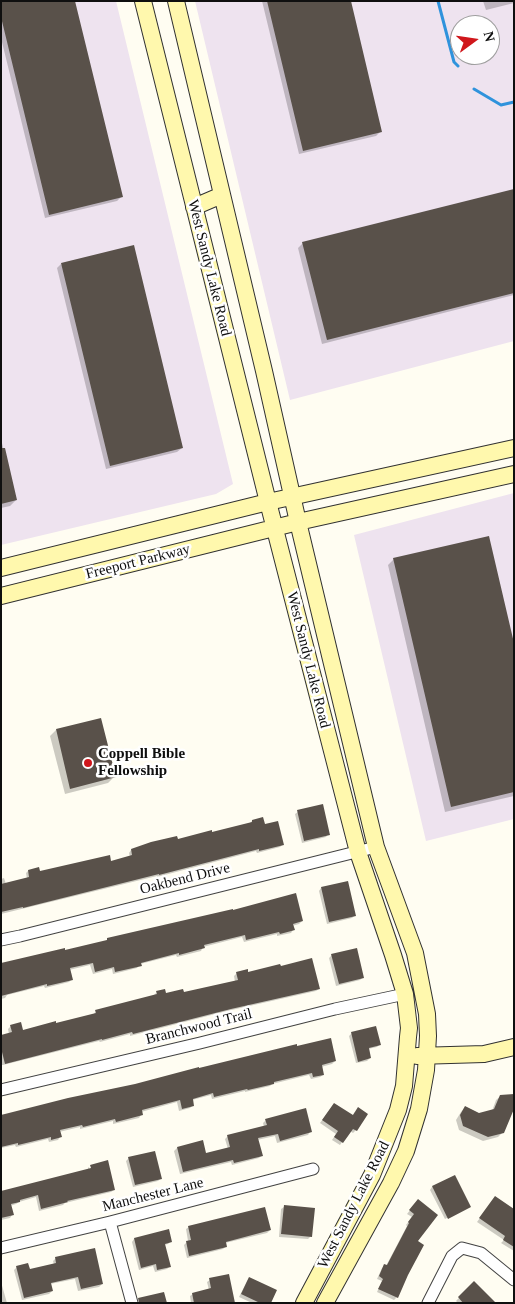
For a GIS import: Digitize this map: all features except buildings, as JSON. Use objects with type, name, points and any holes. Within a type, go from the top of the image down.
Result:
[{"type":"main road","name":"West Sandy Lake Road","points":[[143,1],[268,502],[358,852],[394,955],[405,994],[409,1028],[404,1086],[398,1110],[372,1175],[304,1303]]},
{"type":"main road","name":"West Sandy Lake Road","points":[[176,1],[376,848],[415,953],[427,1014],[426,1070],[419,1109],[406,1151],[391,1183],[325,1303]]},
{"type":"main road","points":[[194,208],[222,195]]},
{"type":"main road","points":[[292,497],[514,448]]},
{"type":"main road","points":[[298,522],[514,474]]},
{"type":"main road","name":"Freeport Parkway","points":[[1,568],[292,497]]},
{"type":"main road","name":"Freeport Parkway","points":[[1,596],[298,522]]},
{"type":"main road","points":[[80,549],[86,575]]},
{"type":"main road","points":[[407,1056],[484,1054],[514,1048]]},
{"type":"street","name":"Oakbend Drive","points":[[1,940],[376,848]]},
{"type":"street","name":"Branchwood Trail","points":[[1,1090],[335,1009],[405,994]]},
{"type":"street","name":"Manchester Lane","points":[[1,1248],[312,1170]]},
{"type":"street","points":[[110,1222],[132,1303]]},
{"type":"street","points":[[428,1303],[452,1256],[462,1248],[480,1253],[514,1280]]},
{"type":"shaded area","points":[[1,1],[116,1],[233,484],[216,494],[1,545]]},
{"type":"shaded area","points":[[195,1],[514,1],[514,341],[290,400]]},
{"type":"shaded area","points":[[514,493],[514,819],[426,841],[354,535]]},
{"type":"waterway","points":[[438,1],[454,62],[458,66]]},
{"type":"waterway","points":[[474,89],[501,105],[514,102]]},
{"type":"place","name":"Coppell Bible Fellowship","points":[[88,763]]}]
